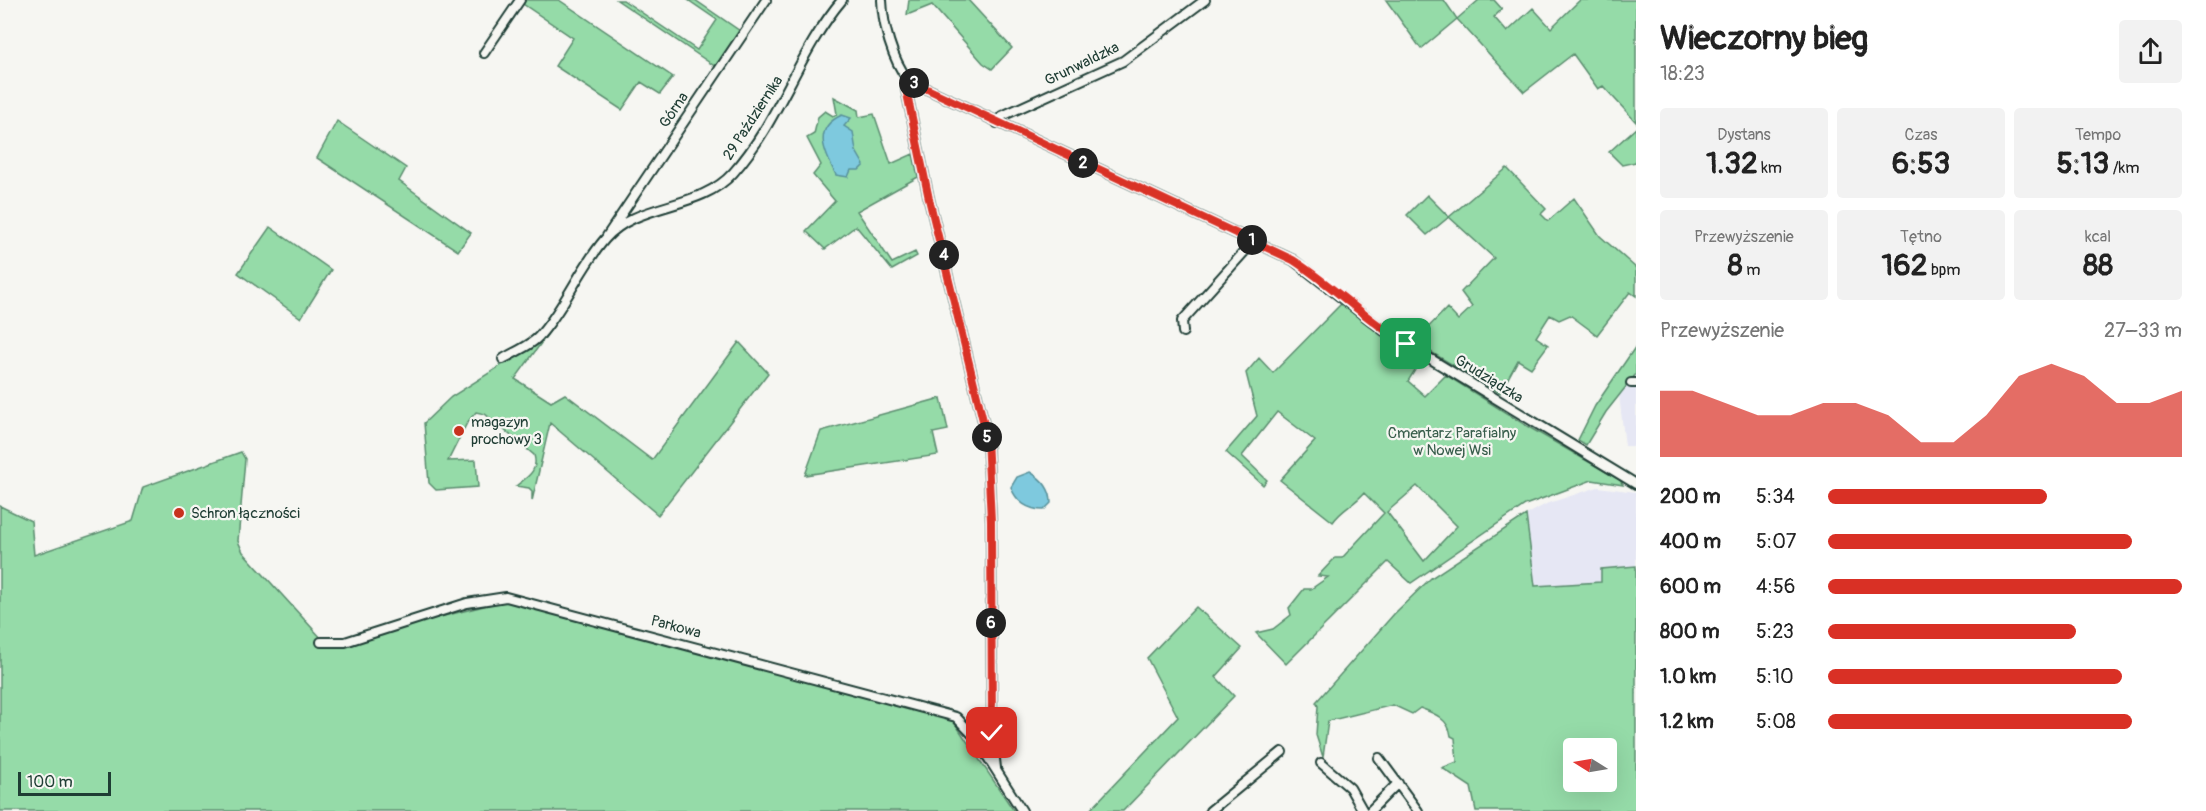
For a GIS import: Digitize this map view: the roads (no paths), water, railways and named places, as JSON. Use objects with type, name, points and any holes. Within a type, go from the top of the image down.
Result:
[{"type":"street","points":[[484,53],[520,0]]},
{"type":"street","name":"Górna","points":[[607,237],[606,234],[618,215],[766,0]]},
{"type":"street","name":"29 Października","points":[[503,358],[540,336],[607,237],[635,217],[716,188],[732,175],[794,80],[822,24],[840,0]]},
{"type":"street","points":[[882,0],[886,29],[902,72],[908,80],[906,89],[929,199],[987,437],[991,521],[992,733],[997,772]]},
{"type":"street","name":"Grunwaldzka","points":[[998,123],[1002,116],[1123,61],[1205,0]]},
{"type":"street","name":"Grudziądzka","points":[[908,80],[1293,260],[1383,330],[1636,484]]},
{"type":"street","points":[[1183,332],[1182,321],[1254,241]]},
{"type":"street","name":"Parkowa","points":[[321,642],[345,642],[467,603],[506,597],[947,712],[966,725],[1022,811]]},
{"type":"street","points":[[1210,811],[1282,752]]},
{"type":"street","points":[[1379,758],[1418,811]]},
{"type":"street","points":[[1321,763],[1350,788],[1364,811]]},
{"type":"street","points":[[1370,811],[1398,783]]},
{"type":"water","points":[[842,115],[851,118],[844,126],[853,132],[856,151],[864,165],[859,170],[851,170],[848,177],[836,175],[823,141],[827,127]]},
{"type":"water","points":[[1030,472],[1048,489],[1051,503],[1044,510],[1033,509],[1023,504],[1011,487],[1017,477]]},
{"type":"place","name":"magazyn prochowy 3","points":[[459,431]]},
{"type":"place","name":"Schron łączności","points":[[179,513]]},
{"type":"park label","name":"Cmentarz Parafialny w Nowej Wsi","points":[[1452,442]]}]
